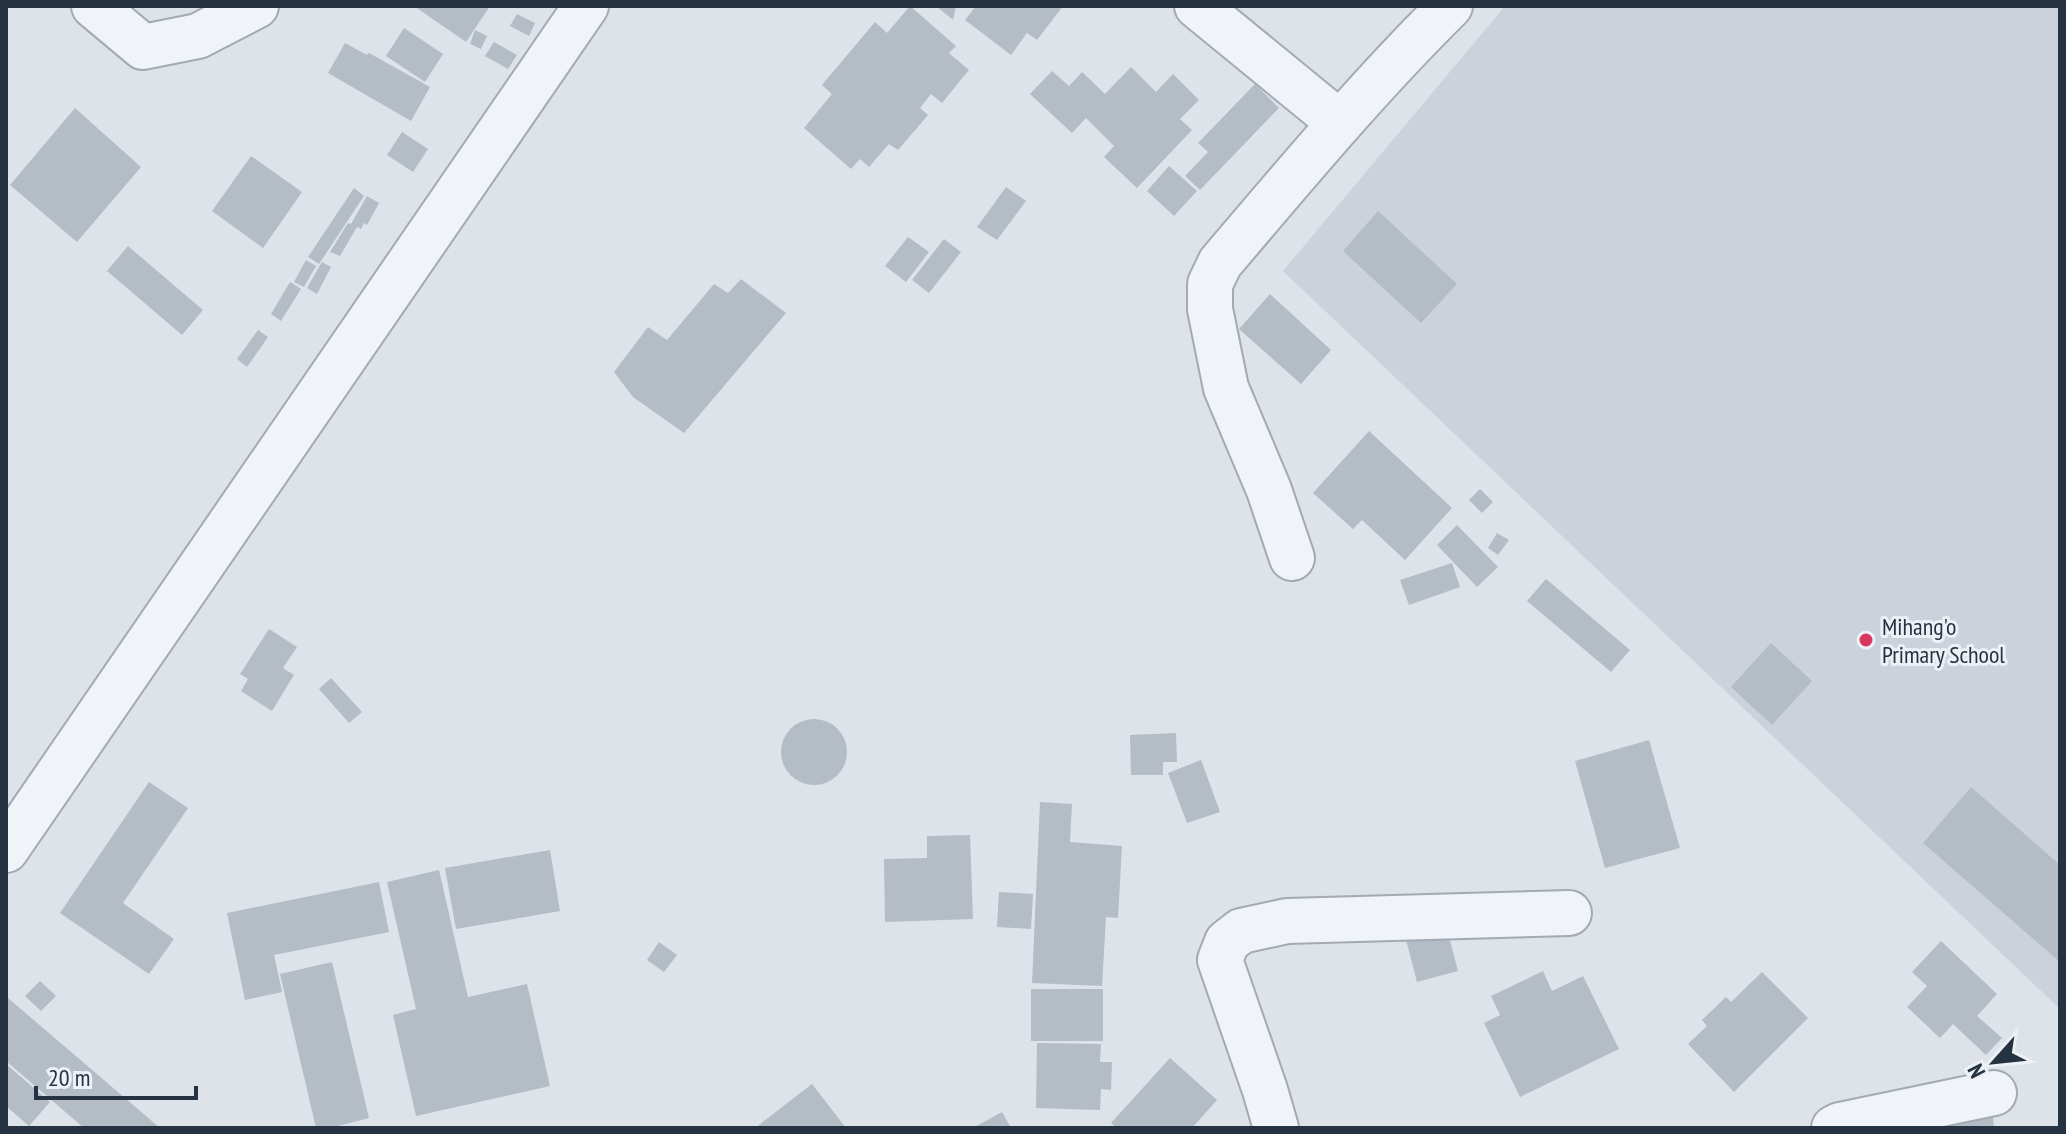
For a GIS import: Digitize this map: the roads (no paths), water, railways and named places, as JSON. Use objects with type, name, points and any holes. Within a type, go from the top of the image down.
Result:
[{"type":"street","points":[[94,6],[143,47],[198,36],[256,6]]},
{"type":"street","points":[[6,850],[586,6]]},
{"type":"street","points":[[1197,6],[1340,123]]},
{"type":"street","points":[[1292,558],[1269,490],[1226,388],[1210,309],[1210,284],[1220,263],[1340,123],[1450,6]]},
{"type":"street","points":[[1276,1128],[1220,960],[1227,942],[1241,931],[1287,921],[1569,913]]},
{"type":"street","points":[[1834,1128],[1994,1093]]},
{"type":"place","name":"Mihang'o Primary School","points":[[1866,640]]}]
